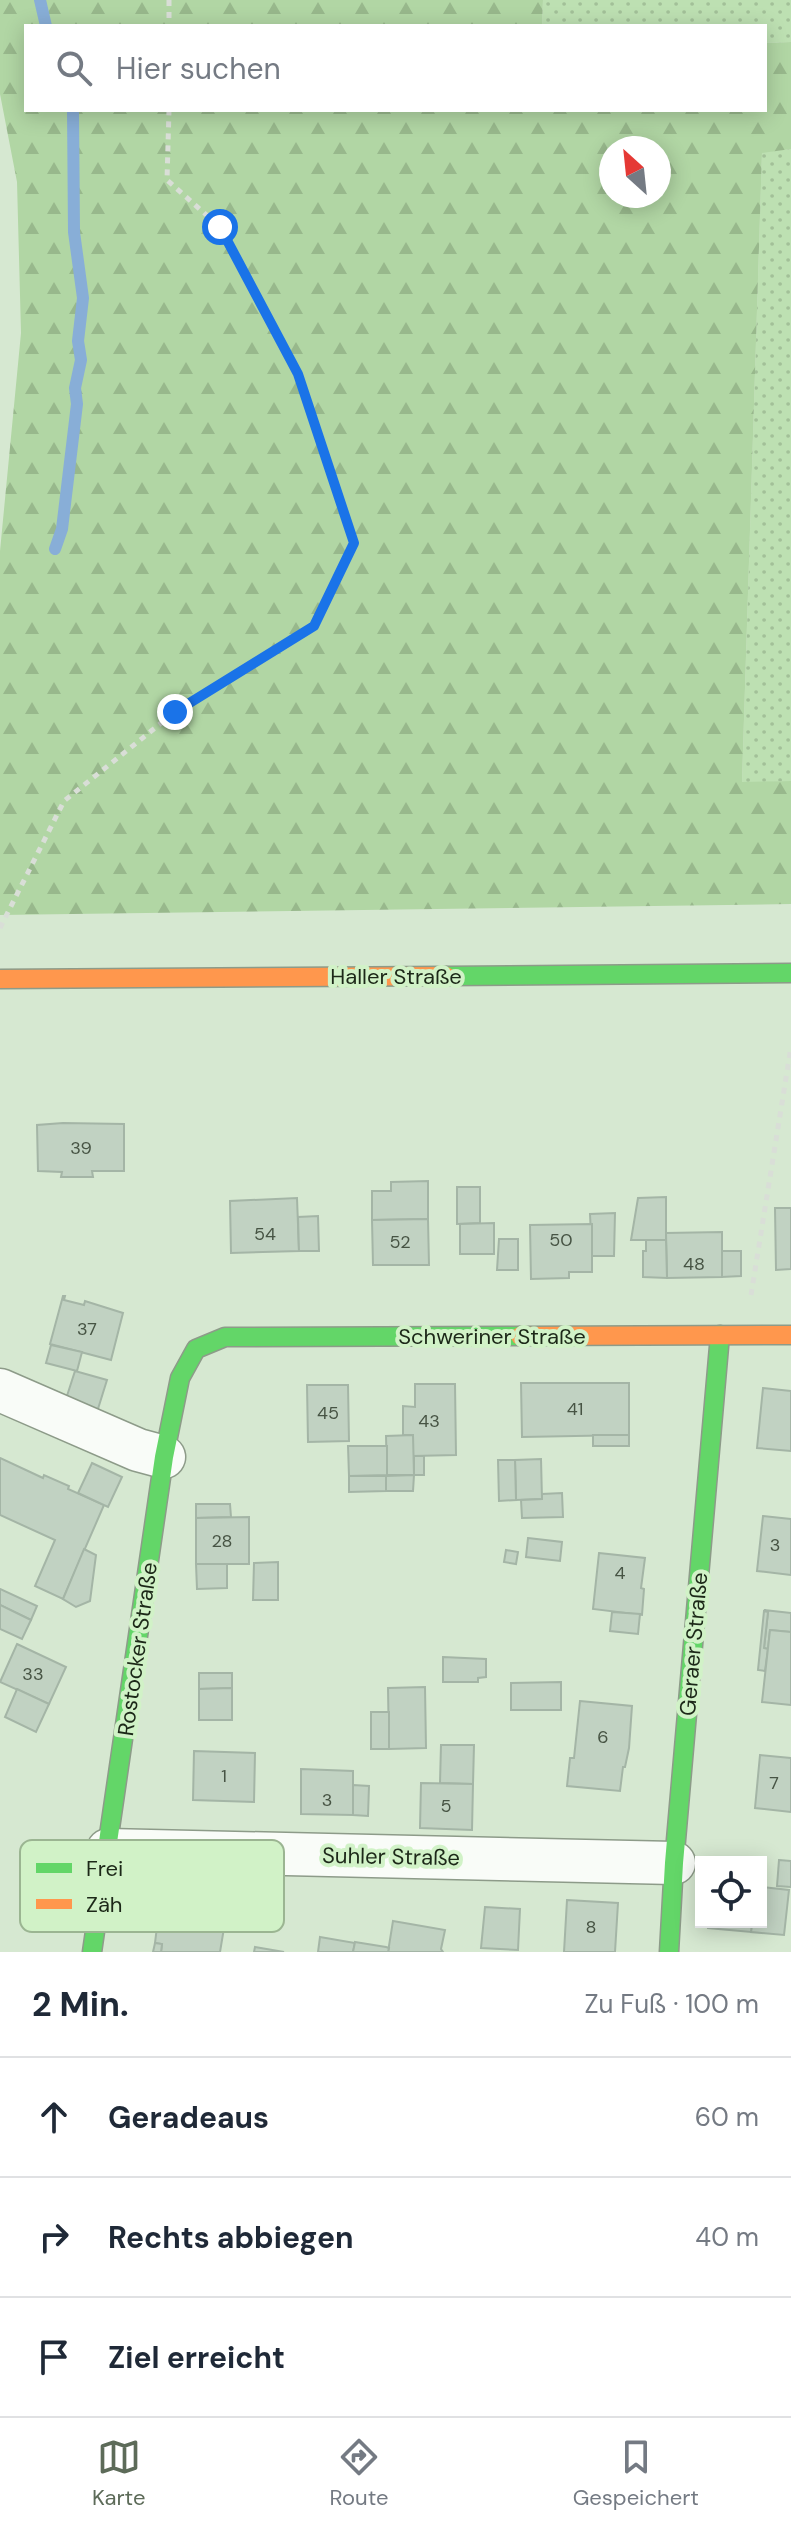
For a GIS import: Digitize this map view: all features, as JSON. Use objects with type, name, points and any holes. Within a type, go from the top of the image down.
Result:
[{"type":"street","name":"Haller Straße","points":[[0,979],[791,973]]},
{"type":"street","name":"Geraer Straße","points":[[669,1952],[720,1335]]},
{"type":"street","name":"Schweriner Straße","points":[[196,1349],[225,1337],[791,1335]]},
{"type":"street","name":"Rostocker Straße","points":[[109,1840],[164,1457],[180,1378],[196,1349]]},
{"type":"street","points":[[0,1390],[138,1450],[164,1457]]},
{"type":"street","name":"Suhler Straße","points":[[284,1854],[674,1863]]},
{"type":"street","name":"Rostocker Straße","points":[[92,1952],[95,1932]]},
{"type":"path","points":[[169,0],[169,24]]},
{"type":"path","points":[[0,928],[64,801],[175,712],[314,626],[354,543],[298,374],[220,227],[167,180],[169,112]]},
{"type":"path","points":[[743,1336],[791,1047]]},
{"type":"green space","points":[[0,0],[543,0],[542,24],[24,24],[24,112],[767,112],[767,43],[791,42],[791,149],[762,153],[742,782],[791,781],[791,904],[0,915],[0,551],[21,333],[17,182],[0,94]]},
{"type":"green space","points":[[543,0],[791,0],[791,42],[767,43],[767,24],[542,24]]},
{"type":"green space","points":[[791,149],[791,781],[742,783],[762,152]]},
{"type":"building","points":[[124,1124],[124,1171],[92,1171],[93,1177],[61,1177],[62,1172],[38,1171],[37,1125]]},
{"type":"building","points":[[428,1181],[428,1219],[372,1220],[372,1191],[391,1191],[391,1182]]},
{"type":"building","points":[[457,1187],[480,1187],[480,1223],[457,1224]]},
{"type":"building","points":[[666,1197],[666,1240],[631,1240],[638,1198]]},
{"type":"building","points":[[297,1198],[299,1251],[231,1253],[230,1201]]},
{"type":"building","points":[[775,1208],[791,1208],[791,1269],[776,1270]]},
{"type":"building","points":[[615,1213],[614,1256],[592,1256],[590,1214]]},
{"type":"building","points":[[318,1216],[319,1251],[299,1251],[298,1217]]},
{"type":"building","points":[[428,1219],[429,1265],[373,1265],[372,1220]]},
{"type":"building","points":[[494,1223],[494,1254],[460,1254],[460,1224]]},
{"type":"building","points":[[592,1224],[592,1272],[569,1272],[569,1278],[531,1279],[530,1225]]},
{"type":"building","points":[[722,1232],[722,1277],[667,1278],[666,1233]]},
{"type":"building","points":[[499,1239],[518,1239],[518,1270],[497,1270]]},
{"type":"building","points":[[646,1240],[666,1240],[667,1278],[643,1277]]},
{"type":"building","points":[[722,1251],[741,1251],[741,1276],[722,1277]]},
{"type":"building","points":[[63,1296],[64,1300],[84,1305],[85,1301],[123,1313],[111,1360],[50,1344]]},
{"type":"building","points":[[51,1345],[82,1352],[77,1371],[46,1363]]},
{"type":"building","points":[[75,1371],[107,1380],[97,1412],[65,1402]]},
{"type":"building","points":[[521,1383],[629,1383],[629,1435],[522,1437]]},
{"type":"building","points":[[415,1384],[455,1384],[456,1455],[413,1456],[413,1435],[403,1435],[403,1406],[415,1407]]},
{"type":"building","points":[[307,1385],[348,1385],[349,1441],[308,1442]]},
{"type":"building","points":[[763,1388],[791,1391],[791,1451],[757,1448]]},
{"type":"building","points":[[413,1435],[414,1475],[387,1475],[386,1436]]},
{"type":"building","points":[[593,1435],[629,1435],[629,1446],[593,1446]]},
{"type":"building","points":[[348,1446],[387,1446],[387,1475],[349,1476]]},
{"type":"building","points":[[414,1456],[424,1456],[424,1475],[414,1475]]},
{"type":"building","points":[[0,1458],[69,1486],[68,1489],[104,1505],[63,1599],[35,1586],[55,1540],[0,1515]]},
{"type":"building","points":[[541,1459],[542,1499],[516,1500],[515,1460]]},
{"type":"building","points":[[498,1460],[515,1460],[516,1500],[499,1501]]},
{"type":"building","points":[[92,1463],[122,1477],[108,1507],[78,1493]]},
{"type":"building","points":[[414,1475],[413,1491],[386,1491],[386,1476]]},
{"type":"building","points":[[349,1476],[386,1476],[386,1491],[349,1492]]},
{"type":"building","points":[[562,1493],[563,1517],[522,1518],[521,1500],[542,1499],[542,1494]]},
{"type":"building","points":[[196,1504],[230,1504],[231,1517],[196,1518]]},
{"type":"building","points":[[763,1516],[791,1519],[791,1575],[757,1571]]},
{"type":"building","points":[[249,1517],[249,1564],[196,1564],[196,1518]]},
{"type":"building","points":[[528,1538],[562,1542],[560,1561],[526,1557]]},
{"type":"building","points":[[84,1549],[96,1555],[90,1601],[76,1607],[63,1599]]},
{"type":"building","points":[[506,1550],[518,1552],[516,1564],[504,1562]]},
{"type":"building","points":[[599,1553],[645,1558],[641,1588],[644,1589],[642,1615],[593,1609]]},
{"type":"building","points":[[278,1562],[278,1600],[253,1600],[254,1563]]},
{"type":"building","points":[[196,1564],[227,1564],[227,1588],[197,1589]]},
{"type":"building","points":[[0,1589],[37,1606],[31,1620],[0,1605]]},
{"type":"building","points":[[0,1605],[31,1620],[22,1639],[0,1629]]},
{"type":"building","points":[[764,1610],[791,1613],[791,1632],[770,1630],[768,1649],[764,1648],[768,1612]]},
{"type":"building","points":[[764,1611],[768,1612],[765,1671],[758,1670]]},
{"type":"building","points":[[612,1612],[640,1614],[638,1634],[610,1631]]},
{"type":"building","points":[[770,1630],[791,1632],[791,1705],[762,1702]]},
{"type":"building","points":[[17,1644],[66,1667],[49,1704],[0,1682]]},
{"type":"building","points":[[443,1657],[486,1659],[486,1677],[478,1678],[478,1682],[443,1682]]},
{"type":"building","points":[[199,1673],[232,1673],[232,1688],[199,1689]]},
{"type":"building","points":[[561,1682],[561,1710],[511,1710],[511,1683]]},
{"type":"building","points":[[425,1687],[426,1748],[389,1749],[388,1688]]},
{"type":"building","points":[[232,1688],[232,1720],[199,1720],[199,1689]]},
{"type":"building","points":[[17,1689],[49,1704],[36,1732],[5,1717]]},
{"type":"building","points":[[580,1701],[632,1706],[629,1748],[620,1791],[567,1786],[570,1758],[574,1758]]},
{"type":"building","points":[[371,1712],[389,1712],[389,1749],[371,1749]]},
{"type":"building","points":[[441,1745],[474,1745],[473,1784],[440,1783]]},
{"type":"building","points":[[194,1751],[255,1753],[254,1802],[193,1800]]},
{"type":"building","points":[[760,1755],[791,1758],[791,1812],[755,1808]]},
{"type":"building","points":[[301,1769],[353,1771],[353,1815],[301,1814]]},
{"type":"building","points":[[421,1783],[473,1784],[472,1830],[420,1828]]},
{"type":"building","points":[[353,1785],[369,1786],[368,1816],[353,1815]]},
{"type":"building","points":[[779,1860],[791,1861],[791,1887],[777,1886]]},
{"type":"building","points":[[767,1888],[789,1890],[784,1935],[751,1932],[751,1928],[767,1928]]},
{"type":"building","points":[[567,1900],[618,1903],[615,1952],[564,1952]]},
{"type":"building","points":[[485,1907],[520,1909],[518,1950],[481,1948]]},
{"type":"building","points":[[393,1921],[445,1930],[443,1952],[388,1952]]},
{"type":"building","points":[[708,1928],[751,1928],[751,1932]]},
{"type":"building","points":[[156,1932],[223,1932],[220,1952],[161,1952],[162,1944],[155,1943]]},
{"type":"building","points":[[320,1937],[355,1943],[353,1952],[318,1952]]},
{"type":"building","points":[[355,1942],[389,1948],[388,1952],[353,1952]]},
{"type":"building","points":[[155,1943],[162,1944],[161,1952],[153,1952]]},
{"type":"building","points":[[255,1947],[284,1952],[254,1952]]},
{"type":"waterway","points":[[40,0],[46,24]]},
{"type":"waterway","points":[[55,549],[62,529],[77,404],[75,388],[81,360],[78,341],[83,298],[74,232],[73,112]]},
{"type":"traffic: fast","points":[[446,976],[791,973]]},
{"type":"traffic: fast","points":[[669,1952],[720,1335]]},
{"type":"traffic: fast","points":[[108,1840],[164,1457],[180,1378],[196,1349],[225,1337],[520,1336]]},
{"type":"traffic: fast","points":[[92,1952],[95,1932]]},
{"type":"traffic: slow","points":[[0,979],[446,976]]},
{"type":"traffic: slow","points":[[520,1336],[791,1335]]},
{"type":"route","points":[[175,712],[314,626],[354,543],[298,374],[220,227]]}]
